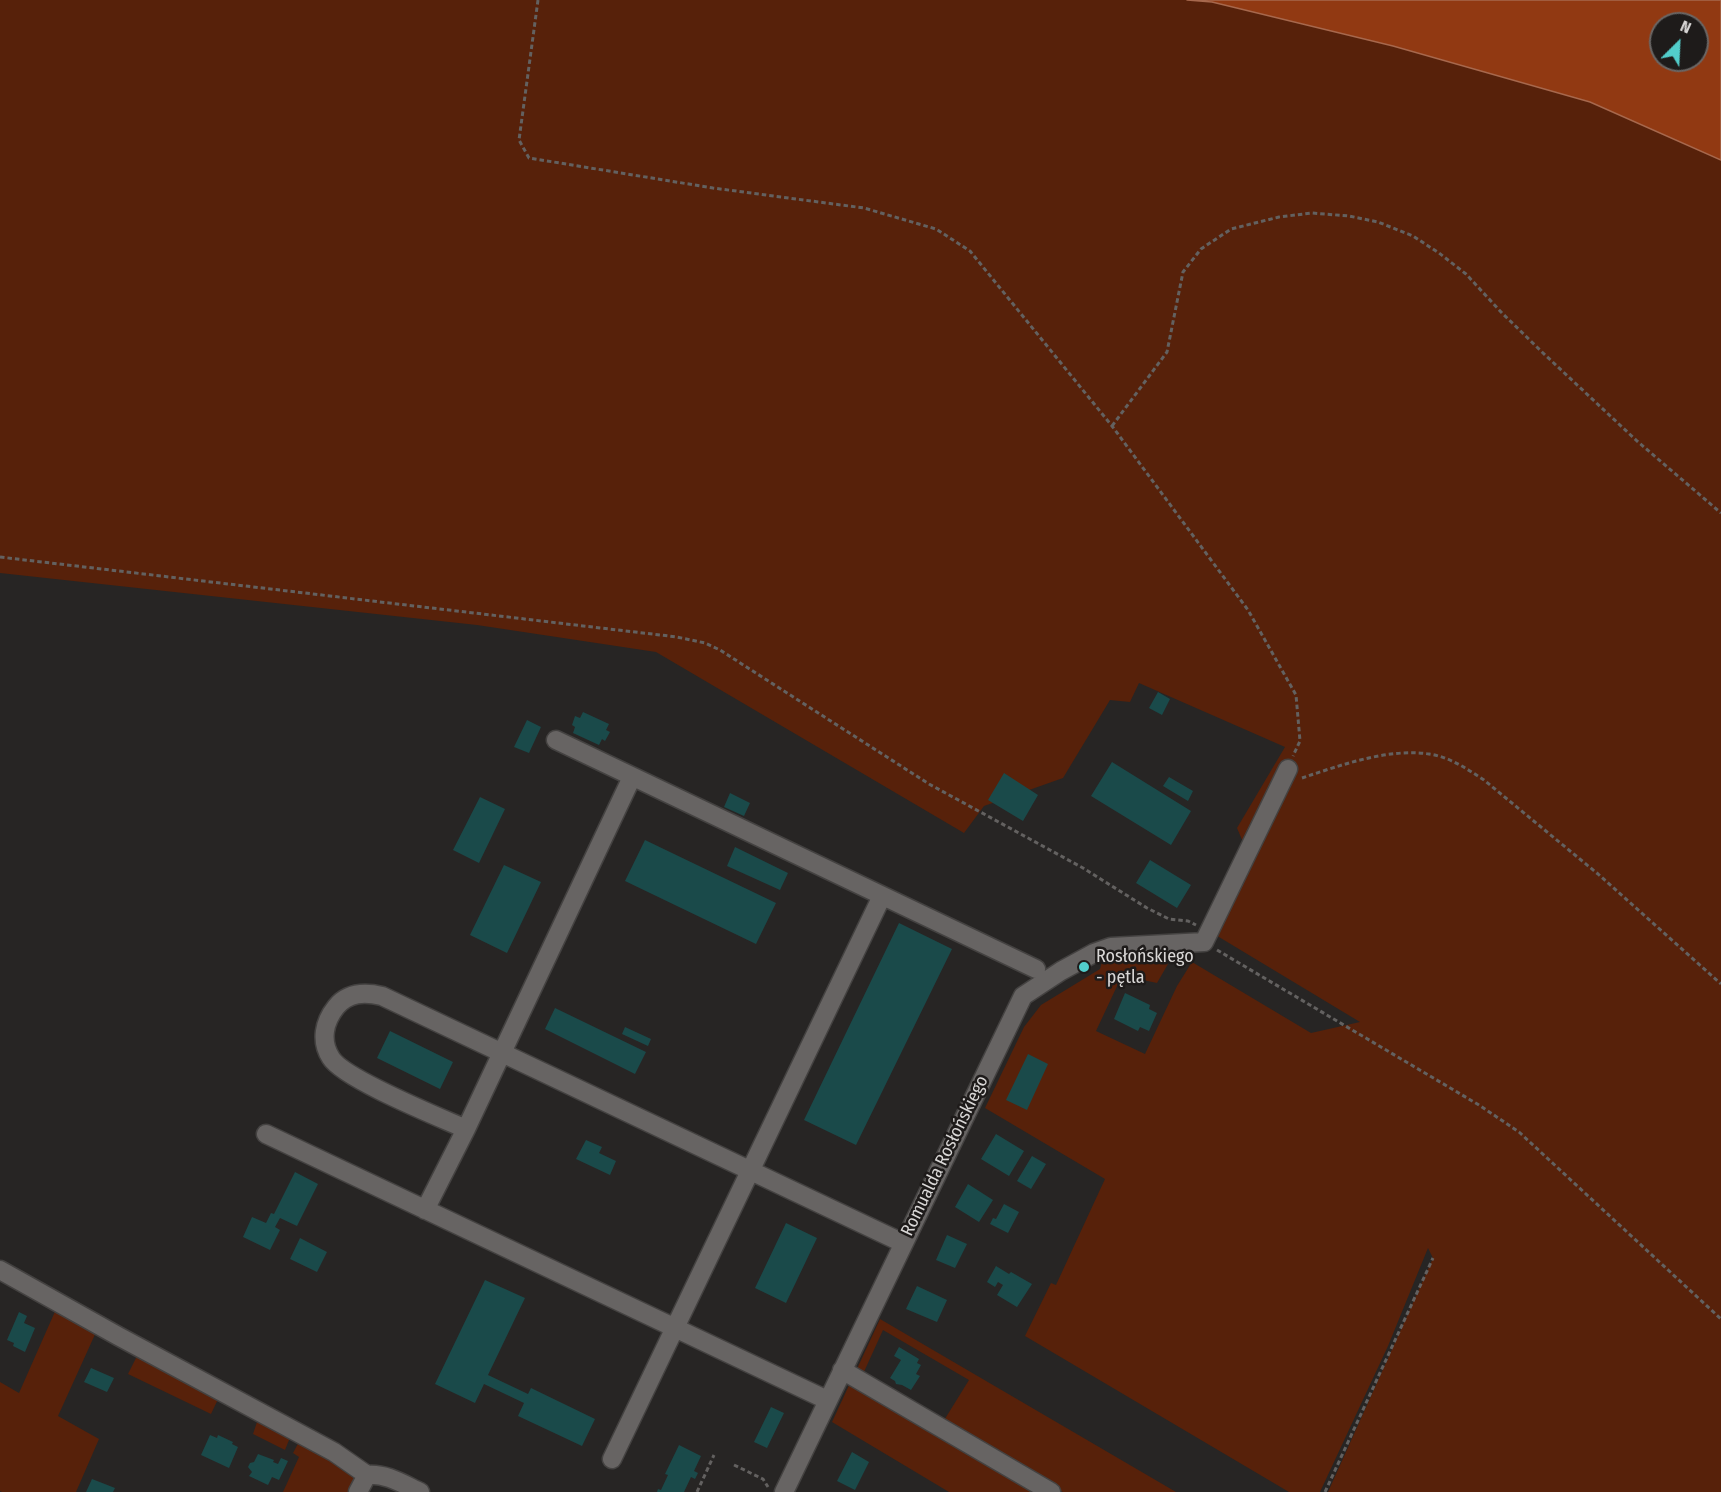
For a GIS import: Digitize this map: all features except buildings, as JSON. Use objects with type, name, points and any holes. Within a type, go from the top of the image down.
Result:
[{"type":"street","points":[[556,740],[1036,969]]},
{"type":"street","points":[[1206,936],[1292,774]]},
{"type":"street","points":[[425,1210],[466,1129],[632,777]]},
{"type":"street","points":[[612,1459],[882,896]]},
{"type":"street","name":"Romualda Rosłońskiego","points":[[784,1492],[1023,996],[1061,970],[1111,947],[1206,936]]},
{"type":"street","points":[[466,1129],[340,1069],[326,1049],[324,1036],[326,1024],[339,1004],[348,997],[368,993],[382,996],[903,1243]]},
{"type":"street","points":[[266,1134],[827,1400]]},
{"type":"street","points":[[0,1270],[334,1452],[368,1475],[386,1476],[420,1492]]},
{"type":"street","points":[[842,1370],[1051,1492]]},
{"type":"street","points":[[358,1492],[368,1475]]},
{"type":"path","points":[[538,0],[519,140],[529,158],[713,188],[864,208],[936,229],[970,251],[1112,426],[1248,610],[1296,695],[1300,741],[1292,774],[1328,770],[1399,753],[1430,754],[1465,767],[1598,874],[1721,984]]},
{"type":"path","points":[[1112,426],[1167,352],[1183,272],[1201,249],[1231,229],[1278,217],[1312,213],[1349,216],[1378,222],[1413,236],[1466,274],[1542,352],[1637,441],[1721,513]]},
{"type":"path","points":[[0,557],[677,637],[705,643],[771,681],[929,784],[1083,868],[1169,919],[1188,921],[1206,936],[1479,1105],[1519,1132],[1721,1319]]},
{"type":"path","points":[[1326,1492],[1433,1258]]},
{"type":"path","points":[[697,1492],[714,1455]]},
{"type":"path","points":[[734,1465],[763,1479],[767,1484],[768,1492]]},
{"type":"shaded area","points":[[0,0],[1187,0],[1212,2],[1393,46],[1590,102],[1721,160],[1721,1492],[1328,1492],[1433,1258],[1428,1248],[1388,1346],[1320,1492],[1289,1492],[1025,1336],[1051,1283],[1056,1285],[1105,1179],[985,1108],[1024,1027],[1041,1005],[1100,969],[1102,962],[1161,955],[1168,964],[1157,983],[1138,979],[1118,984],[1096,1031],[1145,1054],[1177,986],[1192,962],[1311,1033],[1360,1022],[1209,931],[1243,842],[1237,828],[1285,747],[1139,683],[1130,702],[1110,700],[1063,778],[984,806],[964,833],[656,652],[477,625],[0,573]]},
{"type":"shaded area","points":[[1187,0],[1721,0],[1721,160],[1590,102],[1393,46],[1212,2]]},
{"type":"shaded area","points":[[57,1307],[97,1330],[58,1416],[99,1439],[76,1492],[2,1492],[0,1491],[0,1382],[19,1393]]},
{"type":"shaded area","points":[[880,1319],[1176,1492],[1063,1492],[943,1422],[969,1380],[883,1330],[863,1374],[856,1371]]},
{"type":"shaded area","points":[[138,1354],[220,1395],[211,1414],[128,1374]]},
{"type":"shaded area","points":[[851,1381],[1040,1492],[949,1492],[832,1422]]},
{"type":"shaded area","points":[[258,1419],[291,1435],[285,1450],[253,1434]]},
{"type":"shaded area","points":[[300,1440],[358,1476],[350,1492],[283,1492],[299,1457],[293,1453]]},
{"type":"place","name":"Rosłońskiego - pętla","points":[[1084,967]]}]
